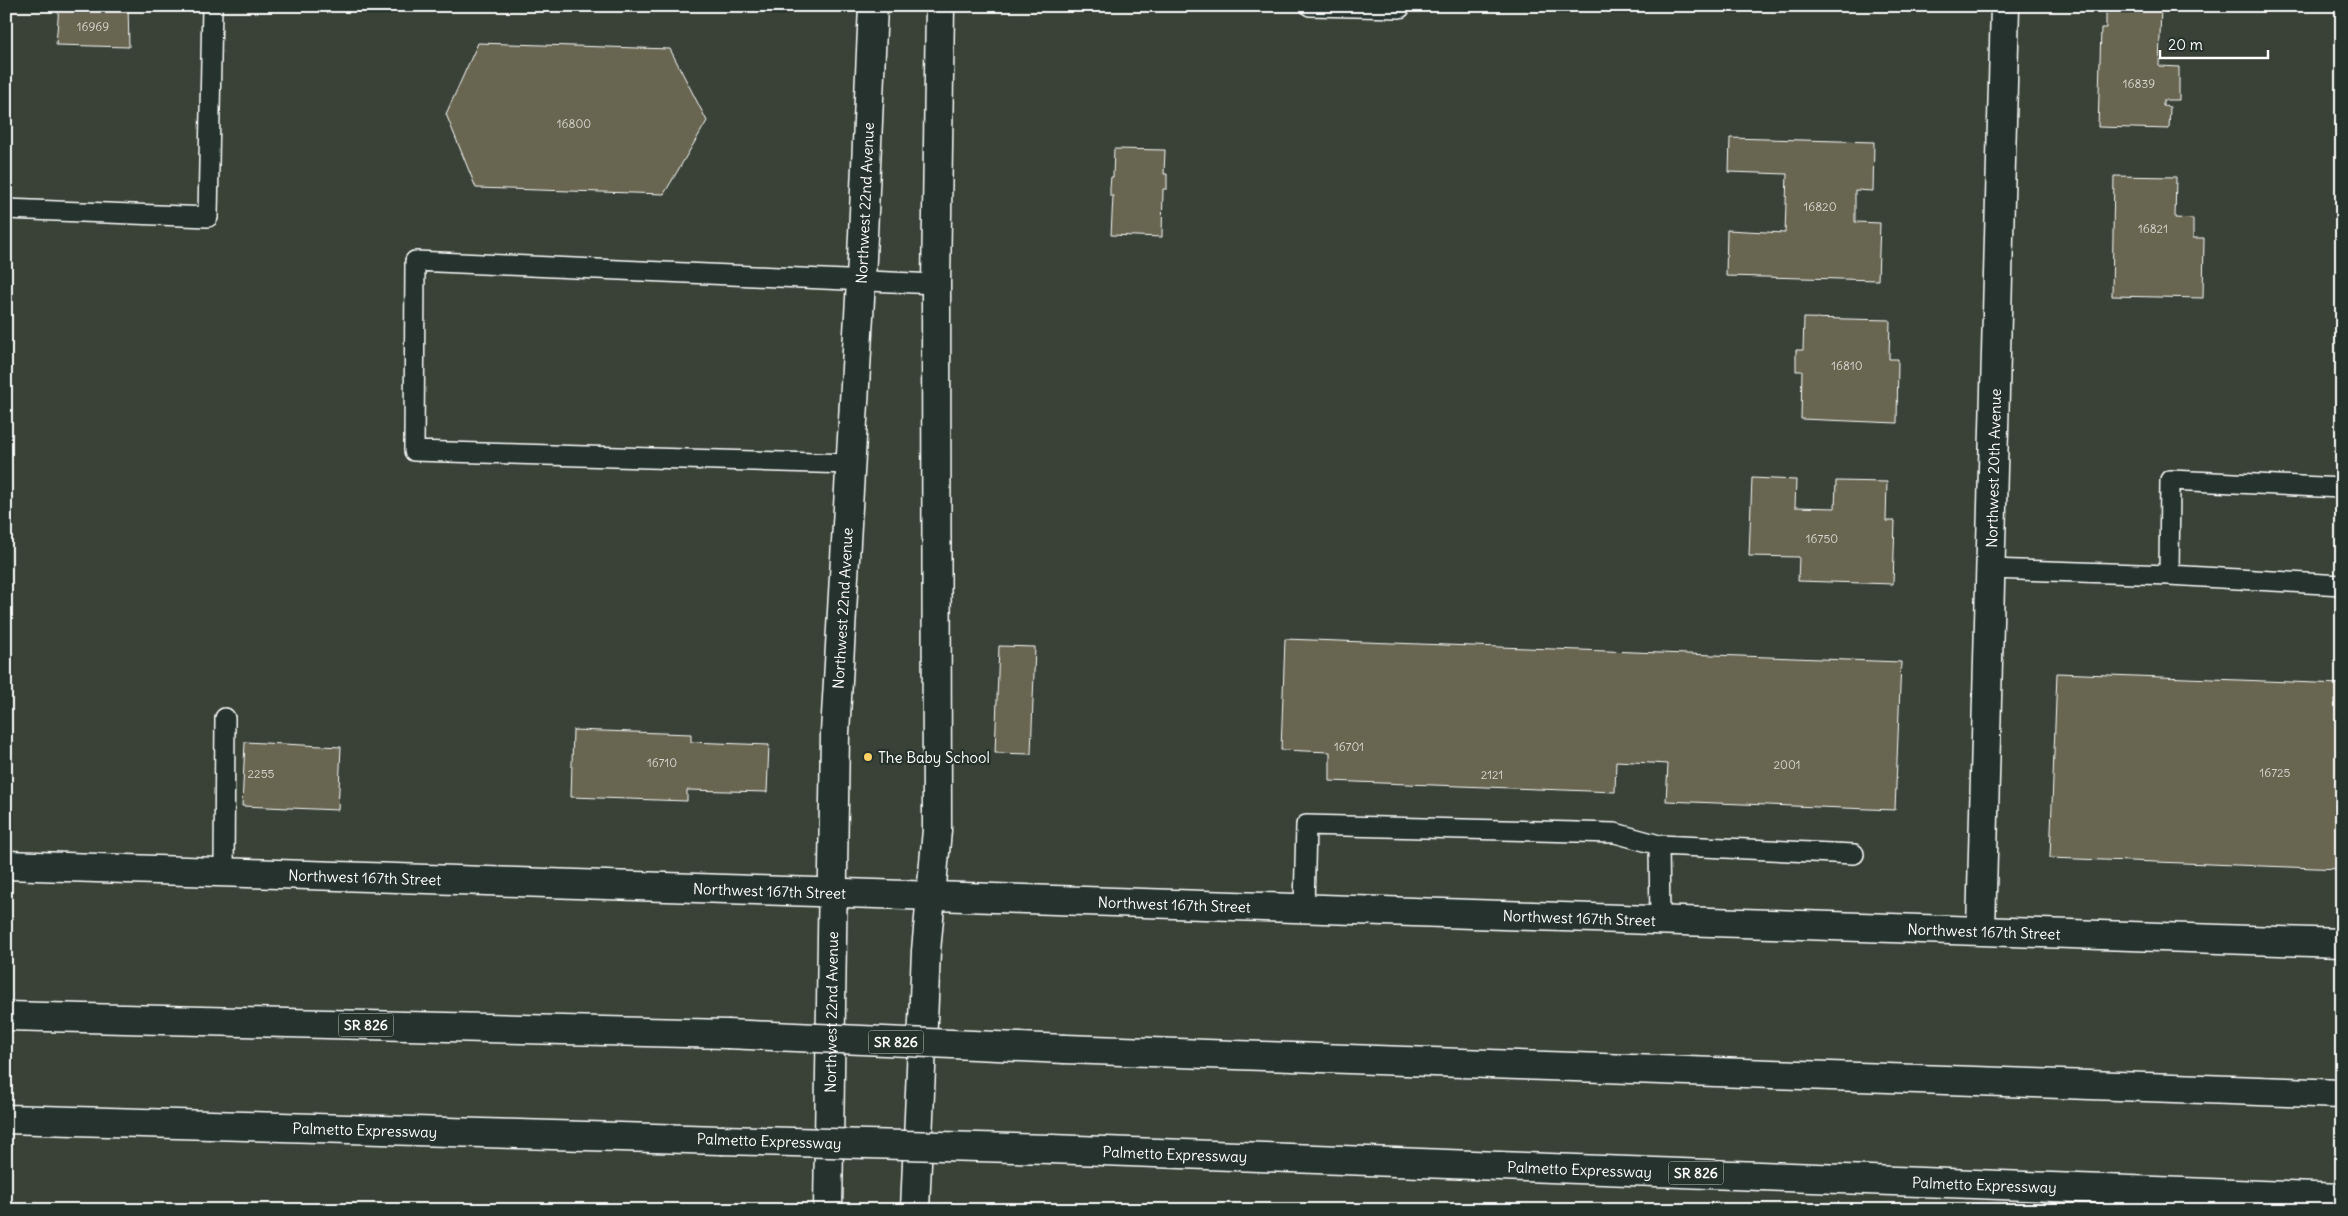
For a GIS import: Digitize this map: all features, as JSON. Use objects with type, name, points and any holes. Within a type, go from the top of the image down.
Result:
[{"type":"main road","name":"Northwest 22nd Avenue","points":[[828,1210],[833,811],[836,724],[860,281],[872,6]]},
{"type":"main road","points":[[915,1210],[926,951],[937,830],[936,284],[940,6]]},
{"type":"main road","name":"Northwest 20th Avenue","points":[[1981,930],[2005,6]]},
{"type":"main road","name":"Northwest 167th Street","points":[[6,865],[2342,943]]},
{"type":"main road","name":"SR 826","points":[[6,1016],[727,1034],[1065,1049],[2342,1094]]},
{"type":"main road","name":"Palmetto Expressway","points":[[6,1119],[1051,1148],[2342,1198]]},
{"type":"lane","points":[[6,209],[208,217],[212,6]]},
{"type":"lane","points":[[1310,6],[1400,6]]},
{"type":"lane","points":[[850,464],[414,451],[415,261],[936,284]]},
{"type":"lane","points":[[2169,575],[2170,480],[2342,488]]},
{"type":"lane","points":[[1990,569],[2169,575],[2342,585]]},
{"type":"lane","points":[[224,872],[225,718]]},
{"type":"lane","points":[[1304,907],[1306,825],[1615,833],[1660,845],[1854,854]]},
{"type":"lane","points":[[1660,845],[1660,920]]},
{"type":"building","points":[[59,6],[128,6],[129,47],[56,45]]},
{"type":"building","points":[[2106,6],[2161,6],[2159,66],[2179,67],[2179,100],[2163,100],[2163,106],[2170,107],[2169,129],[2098,127],[2101,28],[2106,28]]},
{"type":"building","points":[[478,43],[670,49],[707,121],[664,194],[476,188],[446,114]]},
{"type":"building","points":[[1730,138],[1874,142],[1873,191],[1855,190],[1855,222],[1880,223],[1878,280],[1726,276],[1727,230],[1785,233],[1787,174],[1729,172]]},
{"type":"building","points":[[1114,149],[1165,150],[1164,174],[1167,174],[1167,189],[1163,189],[1162,237],[1111,235],[1113,196],[1110,196],[1110,187],[1111,177],[1113,177]]},
{"type":"building","points":[[2114,176],[2176,177],[2175,218],[2193,219],[2193,238],[2204,238],[2203,298],[2112,296]]},
{"type":"building","points":[[1804,318],[1890,320],[1889,359],[1898,359],[1897,423],[1801,419],[1802,371],[1796,371],[1796,350],[1803,350]]},
{"type":"building","points":[[1752,478],[1796,480],[1795,507],[1835,508],[1836,481],[1887,482],[1886,521],[1895,521],[1893,584],[1798,581],[1799,557],[1749,556]]},
{"type":"building","points":[[1285,639],[1901,662],[1895,810],[1666,801],[1668,764],[1616,761],[1615,792],[1330,781],[1330,752],[1281,750]]},
{"type":"building","points":[[999,646],[1035,647],[1031,754],[995,753]]},
{"type":"building","points":[[2057,673],[2342,684],[2342,869],[2050,858]]},
{"type":"building","points":[[573,730],[691,734],[691,742],[769,745],[767,792],[687,790],[687,801],[571,797]]},
{"type":"building","points":[[245,742],[341,747],[338,810],[242,806]]},
{"type":"place","name":"The Baby School","points":[[868,757]]}]
